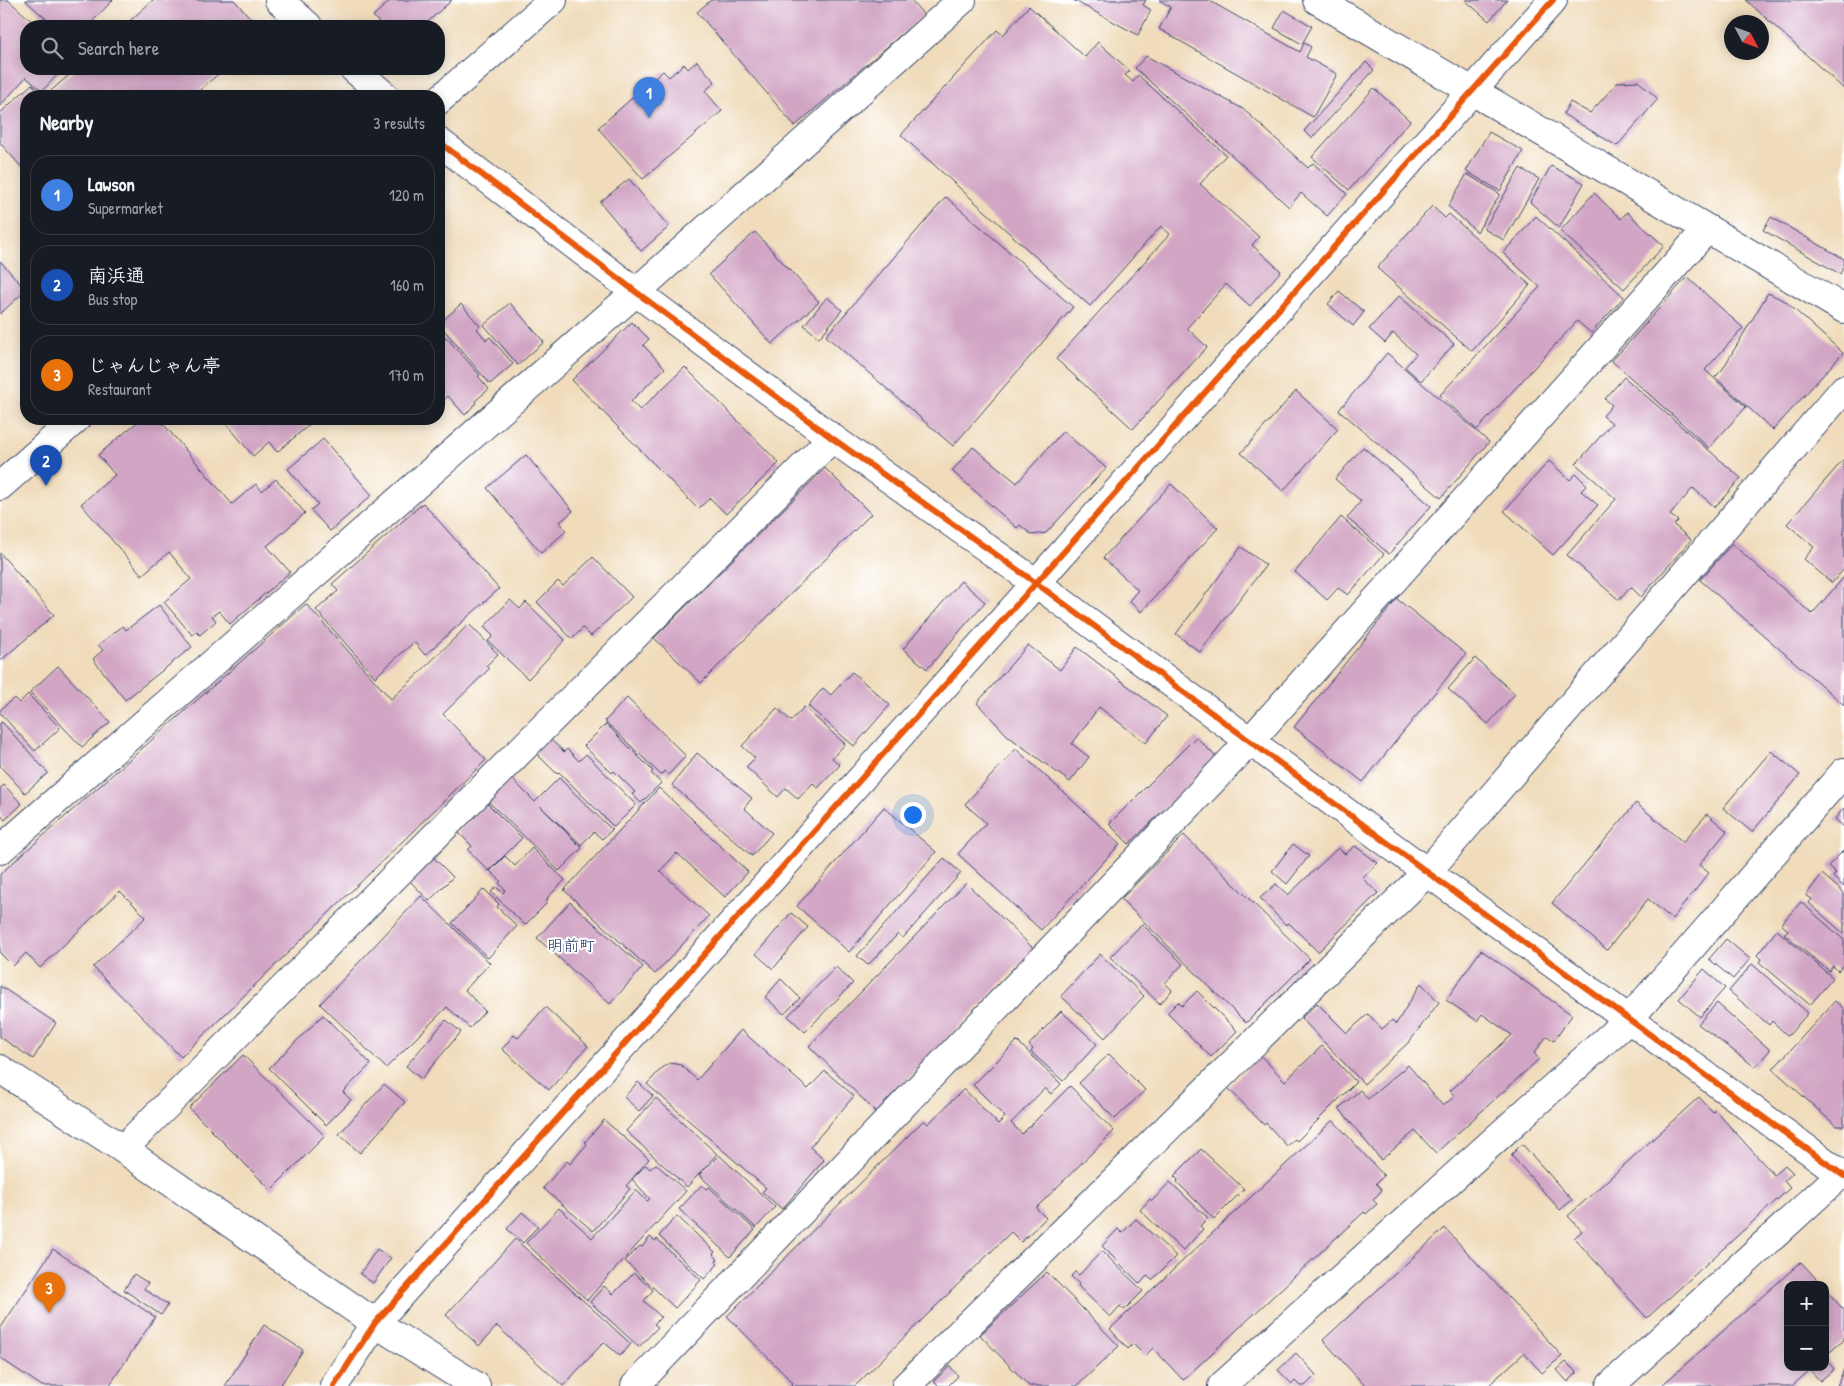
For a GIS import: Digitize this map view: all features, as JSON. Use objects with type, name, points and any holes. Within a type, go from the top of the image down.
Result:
[{"type":"street","points":[[279,0],[301,20]]},
{"type":"street","points":[[445,95],[553,0]]},
{"type":"street","points":[[0,850],[636,292],[962,0]]},
{"type":"street","points":[[1317,0],[1844,309]]},
{"type":"street","points":[[334,1386],[375,1324],[1036,584],[1553,0]]},
{"type":"street","points":[[361,75],[378,90]]},
{"type":"street","points":[[445,147],[832,438],[1036,584],[1427,872],[1843,1173],[1610,1386]]},
{"type":"street","points":[[635,1386],[1250,741],[1707,229]]},
{"type":"street","points":[[906,1386],[1427,872],[1844,388]]},
{"type":"street","points":[[0,486],[69,425]]},
{"type":"street","points":[[123,1149],[832,438]]},
{"type":"street","points":[[1222,1386],[1629,1019],[1844,772]]},
{"type":"street","points":[[0,1069],[123,1149],[375,1324],[476,1386]]},
{"type":"building","points":[[0,0],[8,0],[30,20],[20,20],[20,75],[57,75],[43,90],[26,77],[0,106]]},
{"type":"building","points":[[25,0],[113,0],[94,20],[47,20]]},
{"type":"building","points":[[153,0],[234,0],[252,20],[131,20]]},
{"type":"building","points":[[391,0],[452,0],[430,20],[377,20],[373,16]]},
{"type":"building","points":[[711,0],[911,0],[924,15],[795,126],[697,12]]},
{"type":"building","points":[[1073,0],[1146,0],[1143,5],[1151,10],[1138,35]]},
{"type":"building","points":[[1159,0],[1208,0],[1300,52],[1304,43],[1311,47],[1306,57],[1337,74],[1313,117],[1159,29],[1171,7]]},
{"type":"building","points":[[1465,0],[1507,0],[1489,21]]},
{"type":"building","points":[[1746,0],[1844,0],[1844,89],[1769,21],[1769,15],[1763,15]]},
{"type":"building","points":[[1029,6],[1085,57],[1098,42],[1130,71],[1125,75],[1133,82],[1138,75],[1226,155],[1200,184],[1259,237],[1252,245],[1281,271],[1250,306],[1226,284],[1187,328],[1207,347],[1133,429],[1056,359],[1170,234],[1161,226],[1090,306],[901,135],[997,30],[1003,35]]},
{"type":"building","points":[[1284,10],[1312,26],[1302,44],[1274,28]]},
{"type":"building","points":[[1146,56],[1243,109],[1308,168],[1313,163],[1347,194],[1327,216],[1301,193],[1289,207],[1135,68]]},
{"type":"building","points":[[697,61],[715,82],[705,91],[722,111],[643,179],[598,128],[663,71],[669,77],[684,64],[688,69]]},
{"type":"building","points":[[1366,62],[1374,70],[1312,138],[1304,131]]},
{"type":"building","points":[[69,75],[217,75],[200,90],[52,90]]},
{"type":"building","points":[[1638,81],[1658,99],[1617,146],[1563,114],[1570,102],[1590,113],[1618,82]]},
{"type":"building","points":[[32,84],[38,90],[25,90]]},
{"type":"building","points":[[1374,88],[1410,121],[1349,190],[1312,157]]},
{"type":"building","points":[[20,95],[20,165],[0,143],[0,113]]},
{"type":"building","points":[[1489,132],[1523,151],[1500,191],[1466,171]]},
{"type":"building","points":[[1551,166],[1584,183],[1559,228],[1530,202]]},
{"type":"building","points":[[1520,168],[1539,179],[1504,240],[1484,229]]},
{"type":"building","points":[[1467,174],[1500,194],[1477,232],[1448,206]]},
{"type":"building","points":[[629,179],[669,227],[641,251],[600,202]]},
{"type":"building","points":[[1594,193],[1621,219],[1627,212],[1664,246],[1624,289],[1560,231]]},
{"type":"building","points":[[946,197],[1073,307],[953,446],[826,336]]},
{"type":"building","points":[[1432,206],[1445,218],[1449,214],[1530,285],[1472,351],[1377,268]]},
{"type":"building","points":[[1536,216],[1624,297],[1591,333],[1577,321],[1477,430],[1440,395],[1540,287],[1503,253]]},
{"type":"building","points":[[1771,217],[1844,259],[1844,266],[1840,274],[1763,230]]},
{"type":"building","points":[[755,232],[819,302],[772,344],[709,274]]},
{"type":"building","points":[[0,261],[20,283],[20,296],[0,314]]},
{"type":"building","points":[[1687,277],[1743,328],[1705,370],[1746,407],[1709,448],[1612,361]]},
{"type":"building","points":[[1339,291],[1364,312],[1353,326],[1328,304]]},
{"type":"building","points":[[1768,293],[1785,301],[1843,353],[1773,430],[1715,377],[1722,370]]},
{"type":"building","points":[[1399,296],[1454,344],[1421,381],[1405,367],[1416,354],[1393,333],[1385,343],[1369,329]]},
{"type":"building","points":[[827,297],[842,310],[819,338],[804,325]]},
{"type":"building","points":[[510,303],[544,342],[518,365],[484,325]]},
{"type":"building","points":[[461,304],[480,326],[477,329],[486,340],[490,337],[513,364],[490,384],[445,331],[445,319]]},
{"type":"building","points":[[632,322],[649,339],[643,345],[665,368],[631,401],[640,410],[685,367],[779,463],[726,514],[710,498],[698,509],[572,380]]},
{"type":"building","points":[[446,337],[480,375],[478,376],[489,389],[475,401],[476,403],[465,415],[448,396],[445,399]]},
{"type":"building","points":[[1387,353],[1489,442],[1441,498],[1339,410]]},
{"type":"building","points":[[1624,377],[1741,478],[1715,507],[1693,488],[1670,515],[1678,521],[1674,525],[1691,540],[1641,597],[1631,587],[1619,600],[1567,555],[1616,499],[1576,464],[1612,423],[1603,416],[1612,405],[1605,399]]},
{"type":"building","points":[[1296,391],[1338,429],[1283,491],[1241,453]]},
{"type":"building","points":[[134,425],[164,425],[232,504],[256,484],[262,491],[276,479],[305,513],[267,546],[290,572],[230,624],[219,611],[212,616],[216,621],[200,635],[197,632],[192,635],[164,602],[191,579],[169,552],[142,575],[81,504],[115,475],[98,455]]},
{"type":"building","points":[[228,425],[309,425],[277,452],[269,442],[253,456]]},
{"type":"building","points":[[1063,431],[1106,468],[1046,533],[1032,535],[1020,525],[1017,528],[952,471],[973,447],[1017,483]]},
{"type":"building","points":[[323,439],[372,495],[330,531],[311,510],[318,504],[288,469]]},
{"type":"building","points":[[1363,447],[1431,506],[1389,554],[1347,518],[1361,501],[1335,479]]},
{"type":"building","points":[[526,455],[573,511],[560,522],[566,531],[541,553],[487,488]]},
{"type":"building","points":[[1844,459],[1844,569],[1832,583],[1804,559],[1814,547],[1787,524]]},
{"type":"building","points":[[1549,461],[1570,480],[1576,474],[1587,485],[1581,491],[1598,505],[1553,555],[1504,511]]},
{"type":"building","points":[[825,468],[871,514],[701,683],[654,638]]},
{"type":"building","points":[[1171,484],[1218,528],[1141,612],[1129,601],[1138,590],[1103,558]]},
{"type":"building","points":[[423,503],[499,589],[425,655],[414,642],[375,677],[316,610],[338,591],[332,584]]},
{"type":"building","points":[[1341,517],[1384,554],[1348,595],[1338,588],[1327,600],[1295,572]]},
{"type":"building","points":[[1732,544],[1812,614],[1844,577],[1844,705],[1700,580]]},
{"type":"building","points":[[1241,547],[1266,565],[1200,652],[1176,634]]},
{"type":"building","points":[[0,553],[54,615],[0,661]]},
{"type":"building","points":[[593,557],[632,597],[591,636],[583,628],[572,639],[537,602],[558,581],[563,586]]},
{"type":"building","points":[[961,581],[985,602],[927,669],[903,649]]},
{"type":"building","points":[[1397,599],[1466,654],[1363,782],[1294,727]]},
{"type":"building","points":[[510,600],[520,609],[526,602],[565,640],[528,679],[488,641],[493,636],[484,627]]},
{"type":"building","points":[[306,604],[391,699],[469,624],[498,654],[486,666],[489,669],[443,714],[486,760],[181,1057],[93,967],[146,917],[120,891],[40,968],[26,953],[13,966],[0,953],[0,874]]},
{"type":"building","points":[[159,605],[192,647],[125,700],[93,659],[103,650],[98,645],[123,626],[126,630]]},
{"type":"building","points":[[1028,645],[1060,670],[1077,647],[1167,716],[1146,743],[1099,707],[1072,744],[1089,757],[1070,782],[1008,736],[977,703]]},
{"type":"building","points":[[1475,658],[1515,694],[1488,724],[1448,689]]},
{"type":"building","points":[[58,666],[110,722],[82,747],[30,692]]},
{"type":"building","points":[[852,672],[890,705],[854,746],[808,706],[823,688],[831,695]]},
{"type":"building","points":[[28,694],[60,728],[35,751],[0,713],[0,710],[14,698],[19,703]]},
{"type":"building","points":[[627,698],[686,756],[668,775],[664,771],[661,775],[605,721]]},
{"type":"building","points":[[804,707],[845,744],[832,758],[840,765],[818,788],[813,783],[798,799],[786,788],[778,797],[746,767],[755,758],[742,746],[777,708],[791,721]]},
{"type":"building","points":[[2,722],[48,773],[25,793],[0,766],[0,723]]},
{"type":"building","points":[[606,724],[653,771],[651,773],[661,783],[641,803],[632,794],[635,792],[614,771],[612,773],[584,746]]},
{"type":"building","points":[[1196,737],[1217,758],[1129,844],[1109,824]]},
{"type":"building","points":[[549,738],[564,752],[567,749],[579,761],[586,754],[636,805],[614,827],[559,772],[557,774],[535,752]]},
{"type":"building","points":[[1016,749],[1120,844],[1041,930],[958,854],[986,823],[965,804]]},
{"type":"building","points":[[1771,751],[1800,775],[1752,832],[1723,808]]},
{"type":"building","points":[[697,753],[752,798],[744,808],[772,833],[752,856],[672,785]]},
{"type":"building","points":[[511,778],[535,802],[559,778],[612,830],[602,839],[594,832],[581,845],[540,806],[582,848],[559,871],[488,801]]},
{"type":"building","points":[[4,785],[22,804],[5,820],[0,814],[0,788]]},
{"type":"building","points":[[659,788],[748,872],[725,897],[677,853],[660,871],[709,916],[655,974],[564,890]]},
{"type":"building","points":[[487,803],[522,838],[489,871],[468,850],[472,846],[458,832]]},
{"type":"building","points":[[1636,803],[1683,842],[1707,814],[1727,831],[1699,865],[1709,873],[1672,919],[1648,899],[1607,950],[1552,903]]},
{"type":"building","points":[[884,807],[936,852],[849,952],[797,906]]},
{"type":"building","points":[[1844,808],[1844,827],[1835,819]]},
{"type":"building","points":[[1184,835],[1310,959],[1246,1023],[1121,899]]},
{"type":"building","points":[[1293,844],[1309,856],[1287,884],[1272,871]]},
{"type":"building","points":[[1355,846],[1378,863],[1362,878],[1378,893],[1318,952],[1289,923],[1286,925],[1260,898],[1276,884],[1288,895],[1338,848],[1345,854]]},
{"type":"building","points":[[532,848],[565,880],[548,897],[546,904],[525,925],[491,892],[496,887],[503,893],[505,890],[499,883],[501,881],[490,871],[505,856],[515,866]]},
{"type":"building","points":[[1844,850],[1844,887],[1833,877],[1836,873],[1828,866]]},
{"type":"building","points":[[432,856],[453,877],[429,901],[409,880]]},
{"type":"building","points":[[944,858],[961,873],[903,938],[898,934],[868,965],[857,956]]},
{"type":"building","points":[[1822,874],[1844,893],[1844,934],[1809,903],[1812,899],[1806,895]]},
{"type":"building","points":[[966,883],[1034,949],[876,1112],[809,1046]]},
{"type":"building","points":[[484,889],[499,904],[497,907],[517,926],[488,958],[452,923]]},
{"type":"building","points":[[421,896],[490,963],[465,990],[485,1011],[470,1028],[447,1007],[386,1068],[320,1004]]},
{"type":"building","points":[[570,902],[643,967],[610,1004],[537,938]]},
{"type":"building","points":[[1801,902],[1844,940],[1844,965],[1838,971],[1833,966],[1829,971],[1784,934],[1788,930],[1781,924]]},
{"type":"building","points":[[791,913],[808,927],[773,969],[756,954]]},
{"type":"building","points":[[1142,924],[1183,964],[1165,983],[1172,990],[1160,1004],[1110,957]]},
{"type":"building","points":[[1777,930],[1833,978],[1810,1005],[1759,962],[1761,959],[1757,955]]},
{"type":"building","points":[[1726,939],[1750,959],[1733,979],[1709,959]]},
{"type":"building","points":[[1481,950],[1572,1015],[1554,1041],[1547,1036],[1534,1053],[1539,1059],[1436,1153],[1415,1131],[1381,1160],[1339,1108],[1360,1090],[1368,1099],[1408,1065],[1443,1106],[1455,1096],[1450,1091],[1512,1035],[1482,1014],[1477,1021],[1446,1000]]},
{"type":"building","points":[[1100,954],[1144,996],[1105,1038],[1061,996]]},
{"type":"building","points":[[1752,964],[1808,1013],[1788,1036],[1772,1021],[1769,1025],[1729,991]]},
{"type":"building","points":[[836,967],[853,983],[805,1032],[788,1016]]},
{"type":"building","points":[[1704,969],[1725,988],[1700,1017],[1679,999]]},
{"type":"building","points":[[781,979],[800,998],[784,1014],[765,997]]},
{"type":"building","points":[[1421,983],[1439,1002],[1410,1041],[1364,1084],[1301,1018],[1317,1003],[1347,1033],[1368,1014],[1382,1029],[1392,1020],[1396,1024]]},
{"type":"building","points":[[0,986],[56,1023],[33,1059],[0,1037]]},
{"type":"building","points":[[1197,991],[1237,1031],[1211,1057],[1167,1013],[1178,1002],[1182,1006]]},
{"type":"building","points":[[1835,1001],[1844,1009],[1844,1126],[1836,1126],[1773,1069]]},
{"type":"building","points":[[1717,1003],[1770,1050],[1755,1067],[1698,1024]]},
{"type":"building","points":[[545,1007],[588,1046],[549,1090],[502,1049],[514,1035],[518,1038]]},
{"type":"building","points":[[1061,1011],[1097,1044],[1063,1081],[1031,1052],[1033,1049],[1029,1045]]},
{"type":"building","points":[[323,1015],[371,1064],[343,1092],[351,1100],[326,1125],[269,1068]]},
{"type":"building","points":[[446,1020],[461,1032],[421,1079],[406,1066]]},
{"type":"building","points":[[741,1030],[808,1089],[825,1071],[854,1096],[810,1147],[824,1160],[782,1209],[762,1192],[766,1188],[647,1084],[663,1067],[670,1063],[681,1065],[697,1080]]},
{"type":"building","points":[[1017,1041],[1061,1084],[1051,1094],[1045,1088],[1011,1123],[1022,1134],[1070,1086],[1114,1131],[1036,1208],[1046,1218],[1021,1242],[1011,1232],[855,1386],[790,1386],[793,1383],[727,1316],[924,1120],[928,1124],[964,1089],[998,1124],[1005,1117],[973,1085]]},
{"type":"building","points":[[1322,1046],[1356,1082],[1297,1141],[1295,1139],[1287,1146],[1266,1123],[1264,1125],[1228,1088],[1260,1055],[1285,1081]]},
{"type":"building","points":[[1109,1054],[1145,1090],[1115,1119],[1079,1083]]},
{"type":"building","points":[[243,1055],[325,1136],[271,1190],[189,1108]]},
{"type":"building","points":[[638,1082],[653,1096],[639,1111],[624,1097]]},
{"type":"building","points":[[384,1084],[405,1102],[360,1153],[339,1134]]},
{"type":"building","points":[[1699,1097],[1713,1112],[1715,1110],[1774,1175],[1785,1165],[1793,1173],[1784,1181],[1790,1188],[1647,1318],[1574,1238],[1582,1231],[1568,1216]]},
{"type":"building","points":[[656,1098],[717,1154],[687,1187],[626,1131]]},
{"type":"building","points":[[604,1120],[649,1159],[626,1186],[630,1189],[593,1231],[543,1188],[567,1161],[570,1164],[587,1144],[585,1142]]},
{"type":"building","points":[[1333,1120],[1384,1176],[1376,1183],[1382,1190],[1373,1200],[1377,1204],[1366,1214],[1364,1212],[1183,1380],[1153,1348],[1145,1356],[1133,1344],[1128,1349],[1110,1329]]},
{"type":"building","points":[[1522,1144],[1572,1200],[1560,1210],[1511,1155]]},
{"type":"building","points":[[1201,1149],[1244,1189],[1214,1219],[1177,1182],[1178,1180],[1174,1176]]},
{"type":"building","points":[[719,1155],[775,1207],[756,1228],[699,1175]]},
{"type":"building","points":[[656,1164],[686,1191],[587,1300],[526,1243],[559,1208],[592,1238],[636,1190],[647,1201],[650,1199],[632,1179],[646,1165],[650,1169]]},
{"type":"building","points":[[1170,1182],[1208,1218],[1200,1226],[1203,1229],[1183,1251],[1140,1210],[1150,1199],[1152,1201]]},
{"type":"building","points":[[702,1185],[707,1189],[709,1187],[755,1230],[730,1257],[679,1209]]},
{"type":"building","points":[[522,1212],[538,1226],[523,1243],[507,1229]]},
{"type":"building","points":[[677,1216],[715,1252],[713,1254],[718,1260],[716,1261],[718,1264],[704,1279],[659,1236]]},
{"type":"building","points":[[1136,1219],[1176,1256],[1152,1280],[1147,1276],[1140,1284],[1102,1246],[1118,1229],[1122,1233]]},
{"type":"building","points":[[1445,1228],[1562,1356],[1542,1373],[1524,1353],[1488,1386],[1365,1386],[1323,1340]]},
{"type":"building","points":[[650,1237],[655,1241],[657,1239],[701,1280],[675,1308],[625,1261],[640,1246],[642,1247]]},
{"type":"building","points":[[515,1239],[631,1344],[620,1356],[604,1342],[563,1386],[497,1326],[479,1346],[446,1315]]},
{"type":"building","points":[[53,1249],[155,1317],[109,1386],[42,1386],[0,1358],[0,1329]]},
{"type":"building","points":[[377,1249],[391,1258],[373,1283],[360,1274]]},
{"type":"building","points":[[1102,1251],[1143,1291],[1124,1310],[1120,1306],[1110,1317],[1078,1286],[1079,1284],[1071,1276],[1075,1272],[1079,1275]]},
{"type":"building","points":[[1801,1262],[1818,1281],[1784,1281],[1784,1371],[1809,1371],[1792,1386],[1661,1386]]},
{"type":"building","points":[[1047,1272],[1119,1346],[1077,1386],[1029,1386],[980,1335]]},
{"type":"building","points":[[634,1273],[653,1290],[644,1301],[661,1317],[654,1324],[658,1327],[639,1347],[590,1302],[604,1286],[613,1294]]},
{"type":"building","points":[[134,1274],[148,1283],[144,1289],[168,1305],[161,1315],[124,1290]]},
{"type":"building","points":[[1829,1293],[1844,1310],[1844,1340],[1829,1353]]},
{"type":"building","points":[[264,1325],[303,1350],[280,1386],[225,1386]]},
{"type":"building","points":[[1296,1353],[1316,1375],[1305,1386],[1300,1386],[1295,1381],[1292,1384],[1278,1370]]},
{"type":"building","points":[[1566,1362],[1577,1373],[1568,1382],[1557,1370]]},
{"type":"building","points":[[1829,1363],[1834,1369],[1820,1381],[1811,1371],[1829,1371]]},
{"type":"building","points":[[950,1366],[958,1376],[948,1386],[939,1386],[934,1381]]},
{"type":"building","points":[[1844,1369],[1844,1386],[1837,1386]]},
{"type":"cycle path","points":[[334,1386],[375,1323],[1036,583],[1553,0]]},
{"type":"cycle path","points":[[445,147],[832,438],[1036,583],[1427,872],[1844,1176]]},
{"type":"place","name":"Lawson","points":[[649,118]]},
{"type":"place","name":"南浜通","points":[[46,486]]},
{"type":"place","name":"じゃんじゃん亭","points":[[49,1313]]},
{"type":"district","name":"明前町","points":[[571,945]]}]
